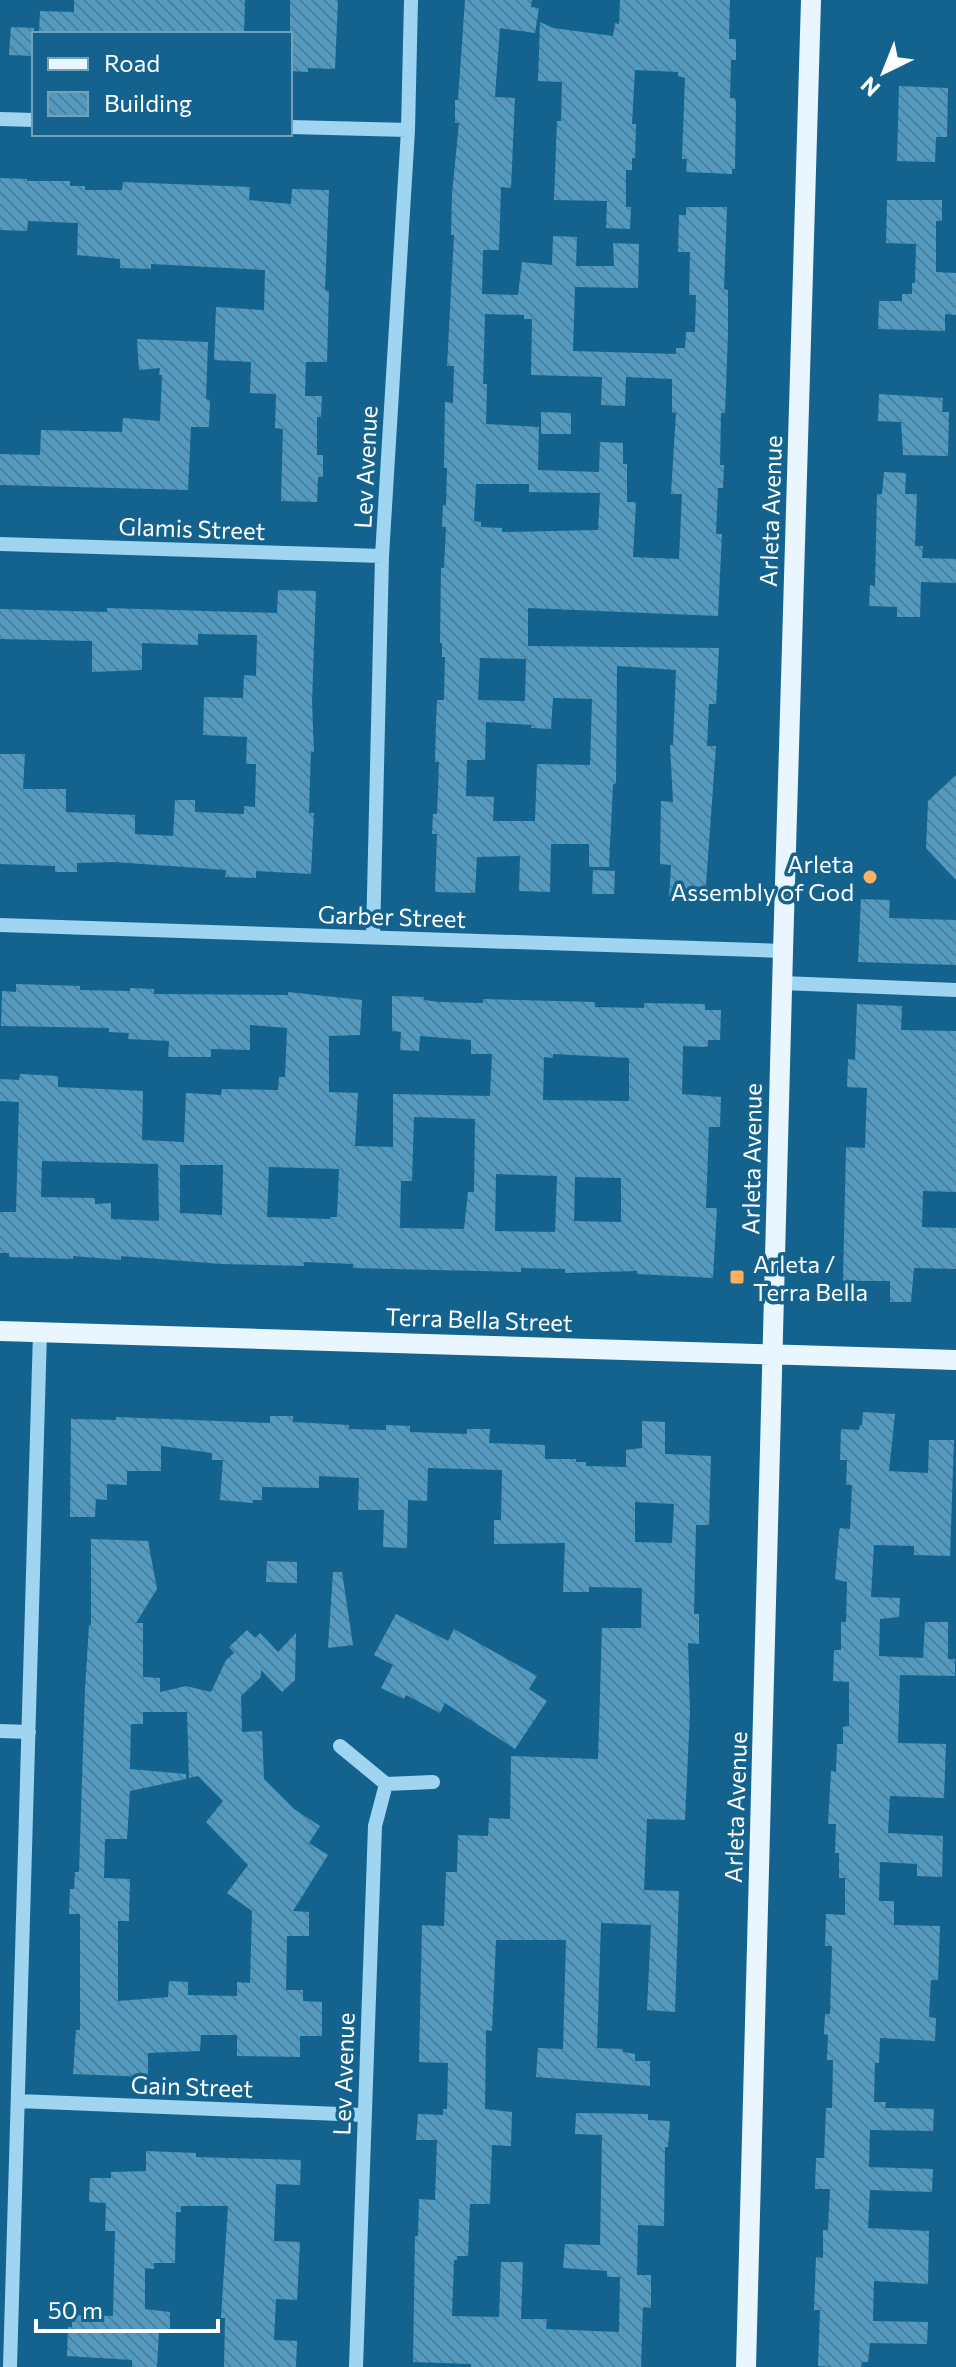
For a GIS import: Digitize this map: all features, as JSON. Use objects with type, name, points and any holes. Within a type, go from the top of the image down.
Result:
[{"type":"main road","name":"Arleta Avenue","points":[[746,2367],[811,0]]},
{"type":"main road","name":"Terra Bella Street","points":[[0,1331],[956,1360]]},
{"type":"street","name":"Lev Avenue","points":[[373,937],[382,556],[408,130],[411,0]]},
{"type":"street","points":[[0,119],[32,120]]},
{"type":"street","points":[[292,127],[408,130]]},
{"type":"street","name":"Glamis Street","points":[[0,544],[382,556]]},
{"type":"street","name":"Garber Street","points":[[0,925],[783,951]]},
{"type":"street","points":[[782,983],[956,990]]},
{"type":"street","points":[[10,2367],[40,1332]]},
{"type":"street","points":[[0,1731],[29,1732]]},
{"type":"street","points":[[340,1746],[386,1784],[433,1782]]},
{"type":"street","name":"Lev Avenue","points":[[356,2367],[375,1826],[386,1784]]},
{"type":"street","name":"Gain Street","points":[[18,2101],[364,2115]]},
{"type":"building","points":[[74,0],[245,0],[244,32],[39,32],[40,11],[74,12]]},
{"type":"building","points":[[290,0],[338,0],[335,69],[292,71]]},
{"type":"building","points":[[465,0],[532,0],[531,7],[539,8],[535,33],[500,28],[495,97],[515,98],[511,188],[501,187],[499,250],[483,250],[482,294],[518,295],[522,262],[552,265],[553,236],[577,237],[576,266],[614,266],[613,243],[639,244],[638,288],[575,287],[573,351],[676,354],[676,348],[685,348],[686,332],[695,332],[696,295],[689,295],[690,252],[678,252],[679,215],[686,215],[686,207],[727,207],[724,289],[728,290],[728,333],[720,465],[724,465],[723,488],[718,488],[716,534],[722,534],[718,616],[528,608],[528,646],[719,648],[716,704],[709,704],[707,746],[716,746],[705,899],[669,898],[671,865],[660,864],[661,801],[673,802],[670,745],[673,745],[676,670],[617,666],[616,784],[613,784],[609,867],[589,867],[589,844],[551,844],[550,892],[519,891],[520,856],[477,857],[475,893],[435,892],[437,834],[432,834],[433,814],[437,814],[439,762],[435,762],[437,700],[444,700],[445,657],[442,657],[440,643],[441,568],[444,568],[446,527],[442,527],[447,468],[444,468],[445,402],[453,403],[454,366],[447,366],[454,235],[451,235],[452,194],[459,123],[455,123],[455,100],[458,100]],"holes":[[[485,314],[524,315],[524,319],[532,319],[531,375],[602,377],[601,405],[625,406],[626,377],[672,379],[672,412],[676,413],[671,494],[682,494],[679,559],[633,557],[636,502],[627,502],[627,464],[623,464],[623,443],[600,442],[599,472],[538,470],[539,427],[486,424],[487,384],[483,384]],[[476,484],[529,484],[529,492],[600,493],[598,530],[502,532],[502,528],[481,527],[481,522],[474,521]],[[480,658],[526,659],[525,701],[478,700]],[[553,698],[592,699],[590,765],[537,764],[535,821],[493,821],[494,797],[466,796],[467,760],[485,760],[486,722],[551,729]]]},
{"type":"building","points":[[620,0],[730,0],[729,39],[736,39],[736,60],[731,60],[730,98],[735,98],[736,102],[735,169],[732,169],[732,174],[686,172],[687,159],[682,159],[685,78],[678,76],[678,72],[635,70],[632,124],[636,124],[635,158],[632,158],[632,170],[626,170],[626,207],[631,207],[630,229],[606,228],[607,201],[554,200],[562,82],[538,81],[540,22],[553,28],[613,36],[615,23],[619,24]]},
{"type":"building","points":[[11,27],[34,28],[32,56],[9,55]]},
{"type":"building","points":[[899,86],[948,88],[947,137],[936,137],[935,162],[897,161]]},
{"type":"building","points":[[0,178],[70,181],[70,186],[85,186],[85,190],[122,190],[123,182],[250,187],[249,200],[291,204],[292,189],[329,190],[325,290],[329,291],[327,362],[306,362],[305,396],[322,396],[321,417],[317,417],[317,455],[323,455],[323,477],[318,477],[317,502],[281,501],[283,429],[275,428],[276,394],[250,393],[251,362],[214,360],[216,307],[264,310],[265,270],[151,264],[151,269],[120,268],[120,259],[77,255],[78,223],[28,221],[27,231],[0,230]]},
{"type":"building","points":[[887,200],[942,200],[942,221],[936,221],[936,272],[956,273],[956,315],[945,314],[945,331],[878,329],[879,301],[902,301],[902,294],[912,294],[912,283],[915,283],[916,244],[886,243]]},
{"type":"building","points":[[137,339],[208,342],[206,399],[210,400],[209,427],[191,427],[188,490],[0,485],[0,454],[40,455],[41,430],[122,432],[123,418],[160,421],[162,375],[159,375],[160,368],[139,370]]},
{"type":"building","points":[[879,394],[943,398],[942,412],[949,412],[948,456],[903,455],[901,422],[878,421]]},
{"type":"building","points":[[541,412],[571,413],[571,434],[541,434]]},
{"type":"building","points":[[884,472],[906,473],[905,494],[917,494],[915,546],[923,546],[922,558],[956,559],[956,583],[921,582],[920,617],[897,617],[897,607],[869,606],[870,585],[875,586],[877,494],[882,494]]},
{"type":"building","points":[[278,590],[316,591],[312,702],[314,752],[311,751],[309,813],[314,813],[311,874],[256,871],[256,878],[225,877],[226,870],[114,862],[77,863],[77,872],[55,872],[55,866],[0,864],[0,754],[25,754],[23,789],[66,789],[66,812],[135,815],[135,834],[173,836],[175,800],[195,800],[195,812],[244,814],[244,806],[255,807],[256,764],[246,764],[247,737],[203,735],[204,697],[243,698],[244,675],[256,676],[257,635],[198,634],[198,645],[142,643],[142,670],[92,672],[92,641],[0,639],[0,609],[107,612],[107,608],[277,613]]},
{"type":"building","points":[[956,775],[956,880],[926,848],[928,801]]},
{"type":"building","points":[[593,870],[615,871],[614,894],[592,894]]},
{"type":"building","points":[[861,899],[890,900],[889,918],[956,920],[956,965],[858,962]]},
{"type":"building","points":[[16,984],[80,986],[80,990],[154,989],[154,994],[288,995],[288,992],[362,1000],[360,1035],[329,1036],[329,1092],[358,1093],[355,1146],[393,1147],[393,1094],[490,1096],[492,1054],[471,1054],[471,1040],[420,1036],[419,1051],[400,1050],[401,1032],[392,1031],[392,996],[424,997],[424,1000],[439,1002],[483,1003],[483,999],[595,1002],[595,1007],[644,1008],[644,1003],[705,1004],[705,1010],[721,1010],[720,1040],[708,1040],[708,1046],[704,1047],[683,1046],[682,1094],[721,1097],[720,1127],[709,1127],[706,1208],[717,1208],[713,1278],[637,1274],[637,1271],[565,1273],[565,1269],[521,1268],[521,1272],[353,1268],[353,1264],[304,1262],[304,1266],[222,1264],[121,1256],[121,1260],[73,1256],[73,1259],[9,1257],[9,1253],[0,1253],[0,1212],[16,1212],[19,1102],[0,1101],[0,1079],[19,1080],[20,1074],[58,1076],[58,1087],[143,1091],[142,1140],[184,1142],[186,1093],[221,1095],[222,1089],[278,1090],[279,1077],[285,1077],[287,1028],[250,1025],[250,1050],[211,1049],[211,1057],[168,1057],[169,1041],[128,1039],[129,1033],[109,1032],[109,1028],[1,1026],[2,991],[16,992]],"holes":[[[553,1054],[629,1058],[629,1101],[543,1100],[544,1057],[553,1058]],[[414,1117],[475,1119],[474,1192],[468,1192],[464,1229],[400,1228],[401,1181],[412,1181]],[[42,1161],[158,1164],[159,1221],[111,1219],[111,1203],[95,1204],[95,1198],[41,1197]],[[180,1165],[223,1165],[222,1215],[180,1213]],[[269,1167],[339,1169],[337,1217],[267,1217]],[[496,1174],[557,1176],[555,1232],[495,1231]],[[575,1177],[621,1178],[621,1222],[574,1221]]]},
{"type":"building","points":[[857,1004],[902,1006],[901,1030],[956,1031],[956,1192],[923,1191],[922,1227],[956,1228],[956,1269],[914,1268],[911,1302],[890,1302],[890,1281],[843,1281],[846,1147],[865,1148],[867,1088],[847,1087],[848,1059],[855,1060]]},
{"type":"building","points":[[863,1412],[895,1414],[889,1471],[928,1473],[929,1440],[954,1440],[950,1556],[914,1555],[914,1546],[874,1545],[871,1597],[900,1598],[899,1617],[880,1619],[879,1656],[923,1658],[925,1622],[948,1622],[948,1659],[955,1659],[955,1676],[900,1675],[898,1743],[946,1744],[944,1798],[890,1796],[888,1833],[943,1836],[942,1877],[917,1876],[917,1864],[880,1862],[879,1901],[894,1901],[894,1925],[940,1926],[938,1980],[931,1980],[929,2017],[936,2018],[935,2041],[880,2038],[879,2063],[875,2063],[874,2102],[886,2102],[885,2108],[934,2109],[933,2131],[870,2130],[869,2167],[933,2169],[932,2192],[870,2190],[868,2228],[929,2231],[928,2284],[874,2281],[873,2321],[928,2322],[927,2344],[870,2343],[868,2362],[862,2362],[861,2367],[832,2367],[818,2366],[820,2310],[814,2310],[816,2257],[823,2258],[823,2230],[828,2230],[830,2189],[815,2189],[816,2158],[824,2158],[826,2108],[832,2108],[833,2060],[827,2060],[828,2035],[824,2034],[825,2014],[830,2014],[832,1946],[825,1946],[826,1914],[845,1915],[845,1878],[839,1878],[839,1853],[835,1853],[836,1824],[828,1824],[831,1771],[836,1772],[837,1744],[843,1744],[843,1727],[849,1726],[849,1682],[833,1681],[834,1650],[841,1650],[841,1622],[846,1622],[847,1582],[835,1579],[839,1532],[840,1528],[850,1529],[852,1485],[846,1485],[847,1460],[840,1460],[841,1429],[859,1430]]},
{"type":"building","points":[[270,1416],[293,1416],[293,1422],[349,1425],[349,1429],[386,1430],[386,1425],[410,1426],[410,1432],[467,1434],[467,1429],[490,1429],[489,1443],[545,1445],[545,1459],[576,1459],[576,1462],[586,1462],[586,1466],[626,1467],[626,1450],[642,1448],[642,1421],[665,1422],[665,1454],[711,1456],[709,1525],[696,1525],[694,1614],[699,1614],[699,1644],[688,1643],[690,1712],[685,1820],[647,1819],[644,1890],[679,1891],[675,2012],[647,2010],[651,1925],[601,1923],[597,2048],[623,2049],[623,2052],[635,2054],[635,2061],[650,2061],[650,2086],[536,2077],[538,2048],[563,2049],[566,1940],[496,1940],[492,2031],[486,2030],[485,2109],[512,2112],[511,2146],[492,2145],[490,2204],[470,2204],[468,2256],[457,2256],[454,2260],[452,2316],[499,2317],[501,2262],[523,2262],[521,2319],[547,2319],[546,2329],[619,2332],[620,2277],[607,2277],[607,2271],[563,2268],[565,2244],[600,2245],[602,2135],[575,2134],[576,2113],[648,2114],[648,2120],[670,2121],[668,2147],[665,2147],[664,2226],[638,2225],[637,2275],[651,2275],[651,2308],[643,2307],[641,2367],[471,2367],[471,2364],[413,2362],[415,2236],[418,2236],[419,2199],[435,2200],[437,2140],[416,2140],[418,2114],[443,2115],[443,2109],[447,2109],[448,2063],[419,2062],[422,1925],[444,1926],[446,1872],[457,1872],[458,1835],[488,1836],[489,1818],[510,1819],[511,1756],[598,1759],[602,1628],[641,1628],[642,1588],[589,1587],[589,1592],[563,1592],[565,1543],[494,1544],[494,1520],[501,1520],[502,1470],[428,1468],[427,1501],[408,1500],[407,1548],[383,1547],[384,1510],[358,1510],[359,1478],[319,1476],[319,1488],[262,1487],[262,1500],[253,1500],[253,1503],[220,1500],[223,1460],[212,1460],[212,1453],[161,1446],[161,1471],[127,1471],[127,1485],[107,1484],[107,1500],[96,1499],[95,1517],[70,1517],[71,1419],[116,1420],[116,1417],[270,1423]],"holes":[[[635,1502],[674,1504],[672,1543],[635,1542]]]},
{"type":"building","points":[[91,1539],[148,1541],[157,1589],[136,1623],[143,1623],[143,1677],[160,1678],[160,1692],[186,1686],[211,1692],[226,1660],[234,1653],[229,1647],[247,1630],[255,1638],[260,1633],[278,1652],[296,1633],[295,1680],[282,1692],[261,1670],[261,1677],[241,1696],[242,1732],[262,1731],[264,1779],[294,1809],[320,1826],[309,1843],[328,1855],[293,1911],[309,1912],[309,1936],[287,1936],[286,1990],[303,1990],[303,2001],[322,2002],[322,2036],[300,2036],[300,2057],[237,2056],[237,2035],[201,2035],[200,2051],[148,2053],[148,2077],[73,2074],[76,2030],[80,2030],[80,1914],[69,1914],[70,1889],[74,1889],[75,1872],[79,1872],[85,1689],[91,1625]],"holes":[[[143,1712],[187,1712],[189,1778],[198,1776],[223,1801],[206,1822],[248,1865],[227,1893],[252,1911],[250,1983],[237,1982],[237,1996],[188,1995],[188,1982],[169,1981],[168,1997],[118,2001],[118,1921],[129,1921],[130,1879],[104,1878],[105,1839],[127,1839],[130,1791],[186,1779],[186,1774],[130,1769],[131,1724],[143,1724]]]},
{"type":"building","points":[[267,1561],[297,1562],[297,1583],[266,1582]]},
{"type":"building","points":[[333,1572],[342,1572],[353,1645],[328,1648]]},
{"type":"building","points":[[396,1614],[448,1641],[454,1629],[537,1676],[529,1689],[547,1701],[515,1749],[445,1703],[440,1713],[406,1695],[404,1699],[381,1688],[393,1665],[374,1655]]},
{"type":"building","points":[[146,2151],[196,2153],[196,2157],[301,2160],[300,2185],[276,2184],[274,2241],[300,2242],[297,2300],[276,2299],[274,2340],[297,2341],[296,2367],[224,2367],[225,2318],[221,2318],[228,2206],[181,2206],[181,2212],[176,2212],[175,2263],[154,2263],[154,2269],[145,2268],[145,2309],[170,2312],[170,2332],[159,2332],[157,2367],[132,2367],[132,2360],[67,2356],[68,2327],[75,2322],[75,2315],[113,2316],[115,2231],[105,2231],[106,2203],[89,2202],[90,2178],[111,2178],[111,2172],[146,2171]]},
{"type":"place","name":"Arleta Assembly of God","points":[[870,877]]},
{"type":"place","name":"Arleta / Terra Bella","points":[[737,1277]]}]
